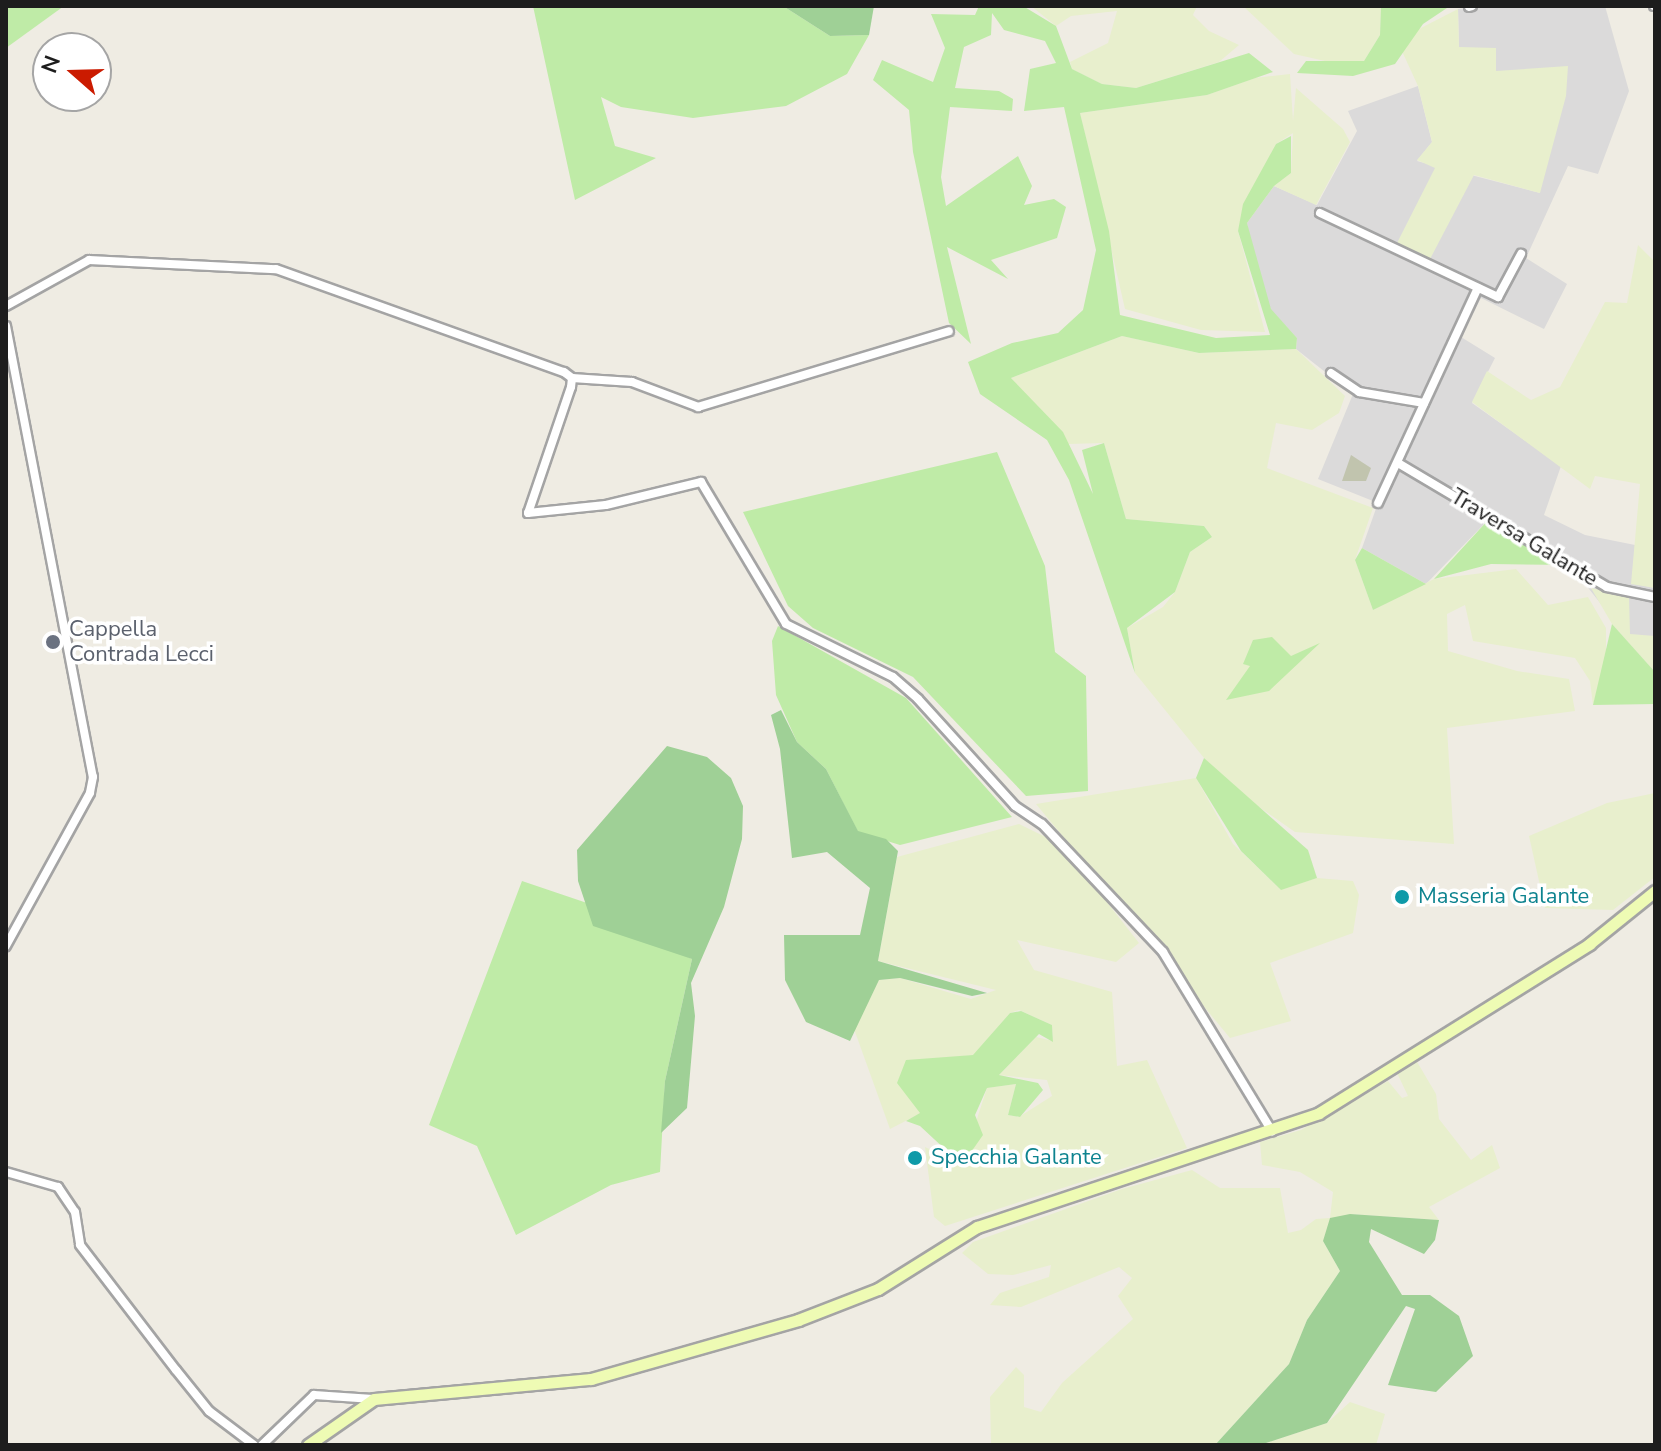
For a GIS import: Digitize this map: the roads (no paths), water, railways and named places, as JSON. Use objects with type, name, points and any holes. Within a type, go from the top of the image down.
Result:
[{"type":"street","points":[[1320,213],[1498,297],[1521,254]]},
{"type":"street","points":[[6,306],[89,260],[276,269],[572,378],[632,382],[698,407],[949,331]]},
{"type":"street","points":[[1378,503],[1478,288]]},
{"type":"street","points":[[6,326],[93,777],[90,793],[6,946]]},
{"type":"street","points":[[1331,373],[1359,392],[1424,403]]},
{"type":"street","points":[[572,378],[528,513],[606,505],[701,482],[786,624],[893,677],[1163,952],[1272,1131]]},
{"type":"street","name":"Traversa Galante","points":[[1398,463],[1607,587],[1655,597]]},
{"type":"street","points":[[262,1445],[314,1395],[374,1399],[591,1379],[798,1320],[878,1289],[977,1227],[1319,1113],[1589,944],[1655,891]]},
{"type":"street","points":[[6,1172],[58,1187],[75,1212],[80,1245],[209,1411],[254,1445]]},
{"type":"street","points":[[308,1445],[374,1399]]},
{"type":"place","name":"Cappella Contrada Lecci","points":[[53,642]]},
{"type":"place","name":"Masseria Galante","points":[[1402,897]]},
{"type":"place","name":"Specchia Galante","points":[[915,1158]]}]
